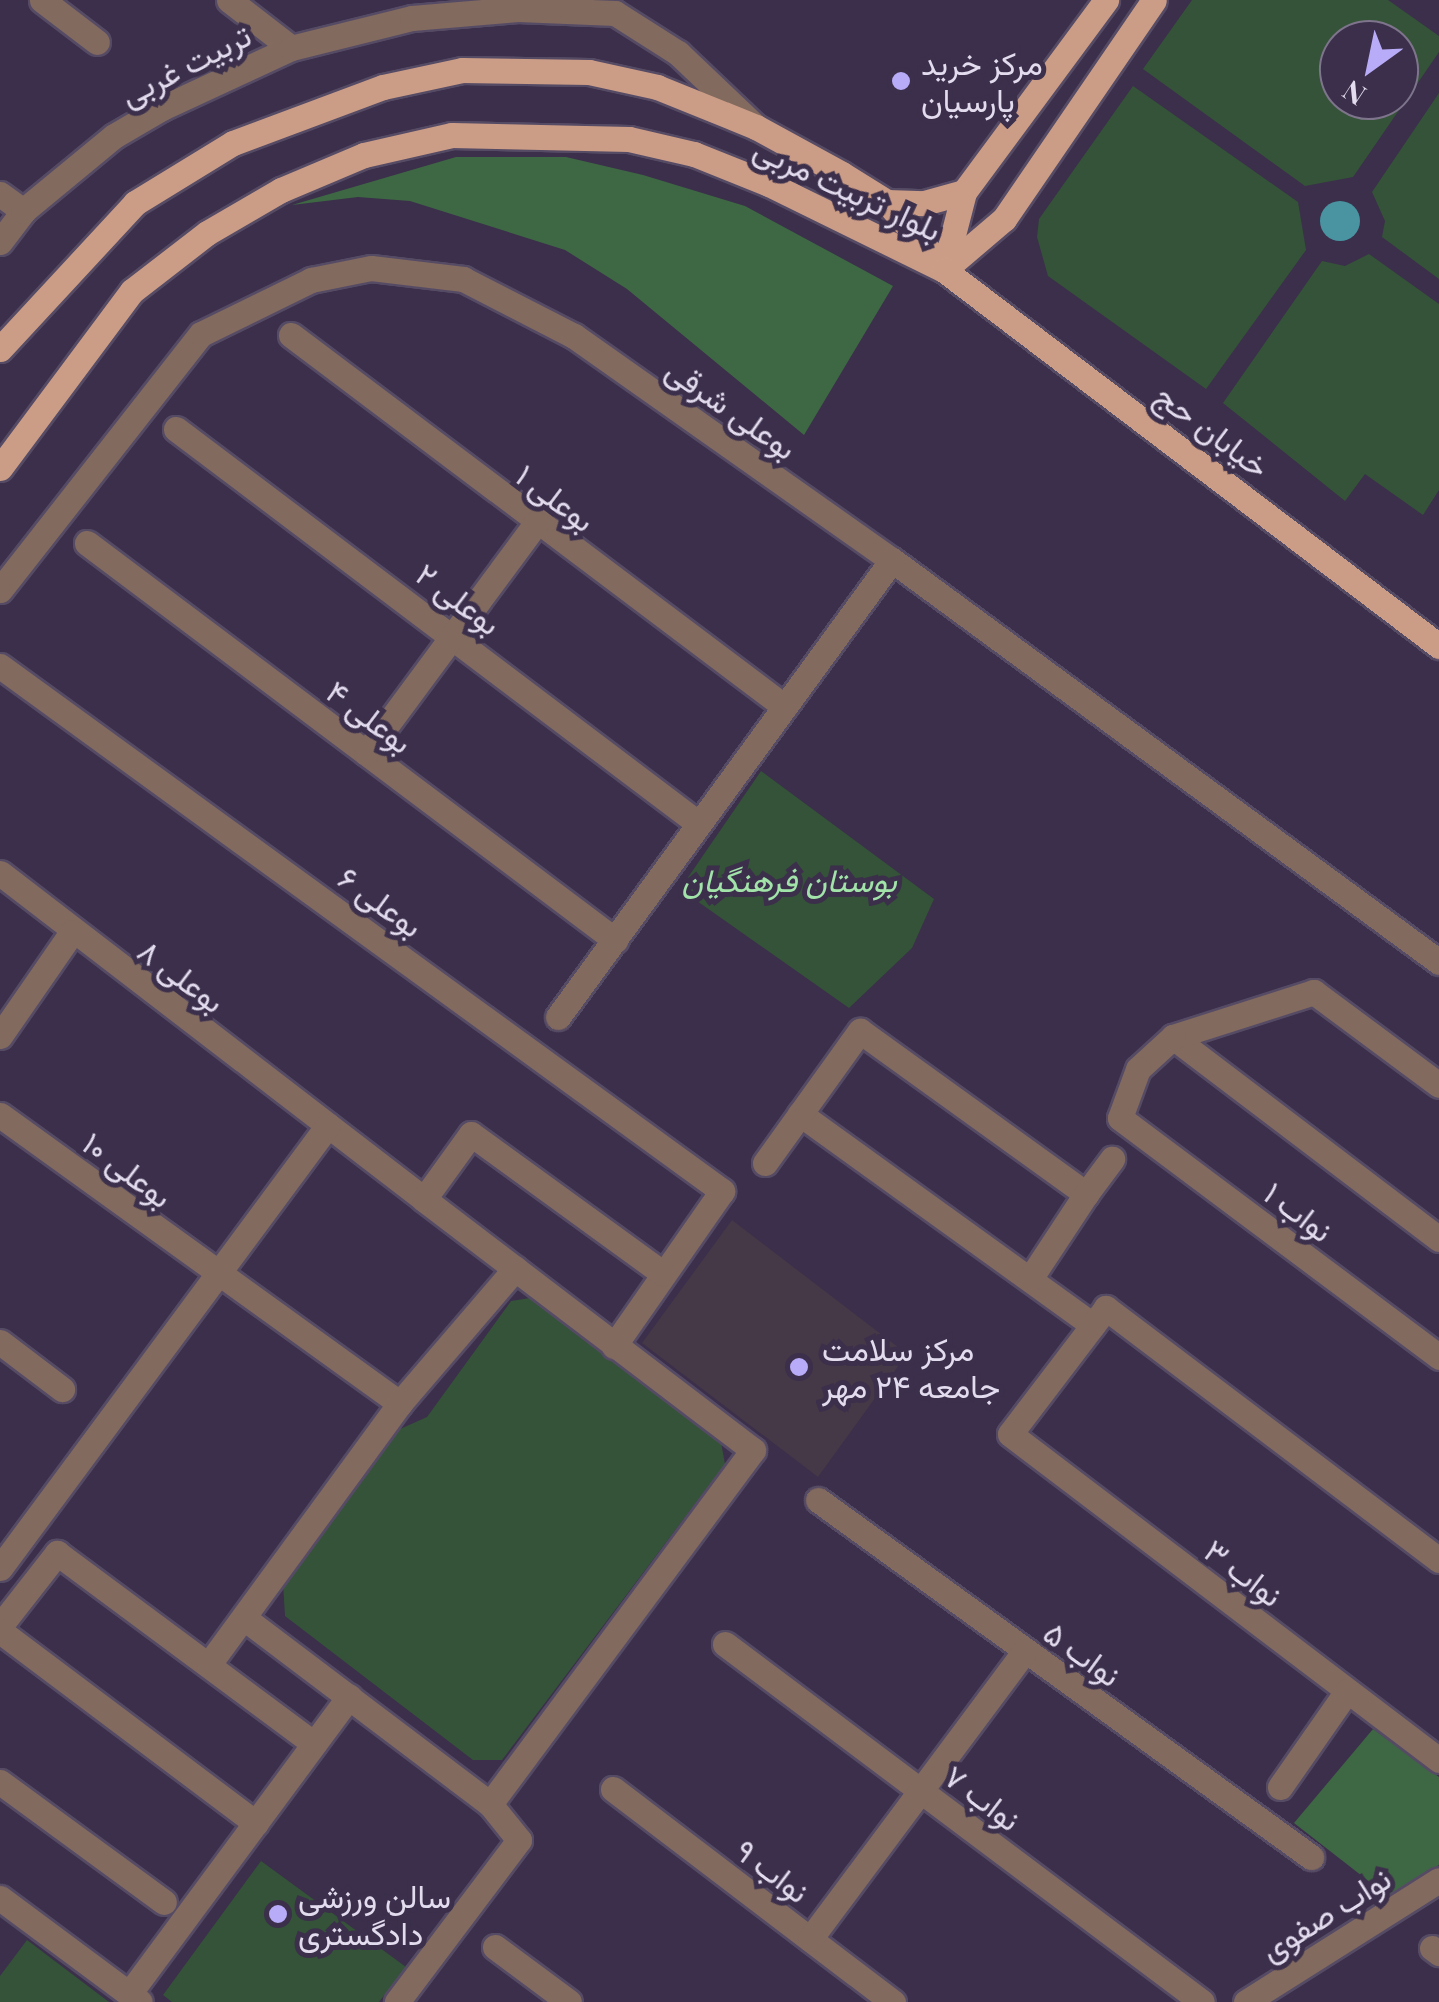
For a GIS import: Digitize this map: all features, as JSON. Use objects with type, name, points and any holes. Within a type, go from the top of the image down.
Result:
[{"type":"main road","points":[[944,270],[964,192],[1106,0]]},
{"type":"main road","points":[[944,270],[1004,219],[1154,0]]},
{"type":"main road","name":"بلوار تربیت مربی","points":[[0,349],[135,203],[234,143],[420,76],[589,72],[657,87],[756,127],[887,202],[944,270]]},
{"type":"main road","name":"بلوار تربیت مربی","points":[[0,468],[132,292],[207,232],[281,190],[364,156],[452,135],[629,138],[694,154],[944,270]]},
{"type":"main road","points":[[887,202],[924,204],[964,192]]},
{"type":"main road","name":"خیابان حج","points":[[944,270],[1439,646]]},
{"type":"street","points":[[42,0],[97,42]]},
{"type":"street","points":[[229,0],[291,48]]},
{"type":"street","name":"تربیت غربی","points":[[0,242],[22,212],[114,136],[291,48],[412,18],[518,9],[620,7],[678,53],[756,127]]},
{"type":"street","points":[[0,194],[22,212]]},
{"type":"street","name":"بوعلی شرقی","points":[[0,590],[201,334],[310,280],[372,268],[462,279],[574,336],[892,560],[1439,962]]},
{"type":"street","name":"بوعلی ۱","points":[[290,335],[784,707]]},
{"type":"street","name":"بوعلی ۲","points":[[176,429],[453,634],[700,824]]},
{"type":"street","points":[[366,753],[536,523]]},
{"type":"street","name":"بوعلی ۴","points":[[86,544],[614,940]]},
{"type":"street","points":[[558,1017],[892,560]]},
{"type":"street","name":"بوعلی ۶","points":[[0,666],[722,1191],[664,1274]]},
{"type":"street","name":"بوعلی ۸","points":[[0,873],[72,932],[753,1450],[490,1804]]},
{"type":"street","points":[[0,1036],[72,932]]},
{"type":"street","points":[[1172,1036],[1314,992],[1439,1085]]},
{"type":"street","points":[[765,1162],[860,1031],[1086,1194]]},
{"type":"street","points":[[1172,1036],[1439,1239]]},
{"type":"street","name":"نواب ۱","points":[[1172,1036],[1138,1068],[1120,1118],[1439,1357]]},
{"type":"street","points":[[800,1114],[1030,1280],[1100,1317],[1439,1560]]},
{"type":"street","name":"بوعلی ۱۰","points":[[0,1115],[216,1276],[400,1403]]},
{"type":"street","points":[[0,1568],[328,1125]]},
{"type":"street","points":[[424,1199],[471,1134],[664,1274],[614,1346]]},
{"type":"street","points":[[1030,1280],[1112,1159]]},
{"type":"street","points":[[209,1664],[400,1403],[515,1269]]},
{"type":"street","name":"نواب ۳","points":[[1100,1317],[1010,1434],[1439,1760]]},
{"type":"street","points":[[0,1342],[62,1389]]},
{"type":"street","name":"نواب ۵","points":[[818,1500],[1311,1857]]},
{"type":"street","points":[[256,1822],[0,1629],[57,1553],[314,1744]]},
{"type":"street","points":[[244,1618],[490,1804],[518,1840],[397,2002]]},
{"type":"street","name":"نواب ۷","points":[[725,1644],[1202,2002]]},
{"type":"street","points":[[810,1939],[1026,1651]]},
{"type":"street","points":[[1280,1788],[1347,1691]]},
{"type":"street","points":[[0,1898],[135,1998],[256,1822],[349,1697]]},
{"type":"street","points":[[0,1782],[164,1902]]},
{"type":"street","name":"نواب ۹","points":[[613,1789],[893,2002]]},
{"type":"street","name":"نواب صفوی","points":[[1246,2002],[1439,1880]]},
{"type":"street","points":[[495,1947],[569,2002]]},
{"type":"shaded area","points":[[456,157],[566,157],[643,175],[745,206],[893,286],[804,435],[627,289],[565,250],[410,201],[358,197],[292,205]]},
{"type":"shaded area","points":[[1340,201],[1354,207],[1360,221],[1354,235],[1340,241],[1326,235],[1320,221],[1326,207]]},
{"type":"shaded area","points":[[732,1220],[907,1354],[818,1477],[642,1343]]},
{"type":"shaded area","points":[[1373,1729],[1439,1777],[1439,1865],[1389,1897],[1294,1823]]},
{"type":"green space","points":[[1192,0],[1388,0],[1416,20],[1319,20],[1319,120],[1392,120],[1353,177],[1305,186],[1143,69]]},
{"type":"green space","points":[[1419,22],[1439,36],[1439,52],[1419,81]]},
{"type":"green space","points":[[1133,86],[1298,202],[1306,250],[1206,389],[1048,276],[1037,237],[1039,219]]},
{"type":"green space","points":[[1439,93],[1439,279],[1382,237],[1385,221],[1372,192]]},
{"type":"green space","points":[[1369,254],[1439,304],[1439,490],[1423,515],[1365,474],[1345,501],[1223,403],[1322,261],[1345,266]]},
{"type":"green space","name":"بوستان فرهنگیان","points":[[761,771],[934,899],[912,948],[849,1008],[680,889]]},
{"type":"green space","points":[[530,1298],[720,1437],[725,1464],[502,1760],[473,1760],[285,1616],[283,1584],[389,1434],[427,1417],[511,1301]]},
{"type":"green space","name":"سالن ورزشی دادگستری","points":[[261,1861],[406,1967],[379,2002],[172,2002],[163,1995]]},
{"type":"green space","points":[[27,1940],[109,2002],[0,2002],[0,1976]]},
{"type":"place","name":"مرکز خرید پارسیان","points":[[901,81]]},
{"type":"place","name":"مرکز سلامت جامعه ۲۴ مهر","points":[[799,1367]]},
{"type":"place","name":"سالن ورزشی دادگستری","points":[[278,1914]]}]
